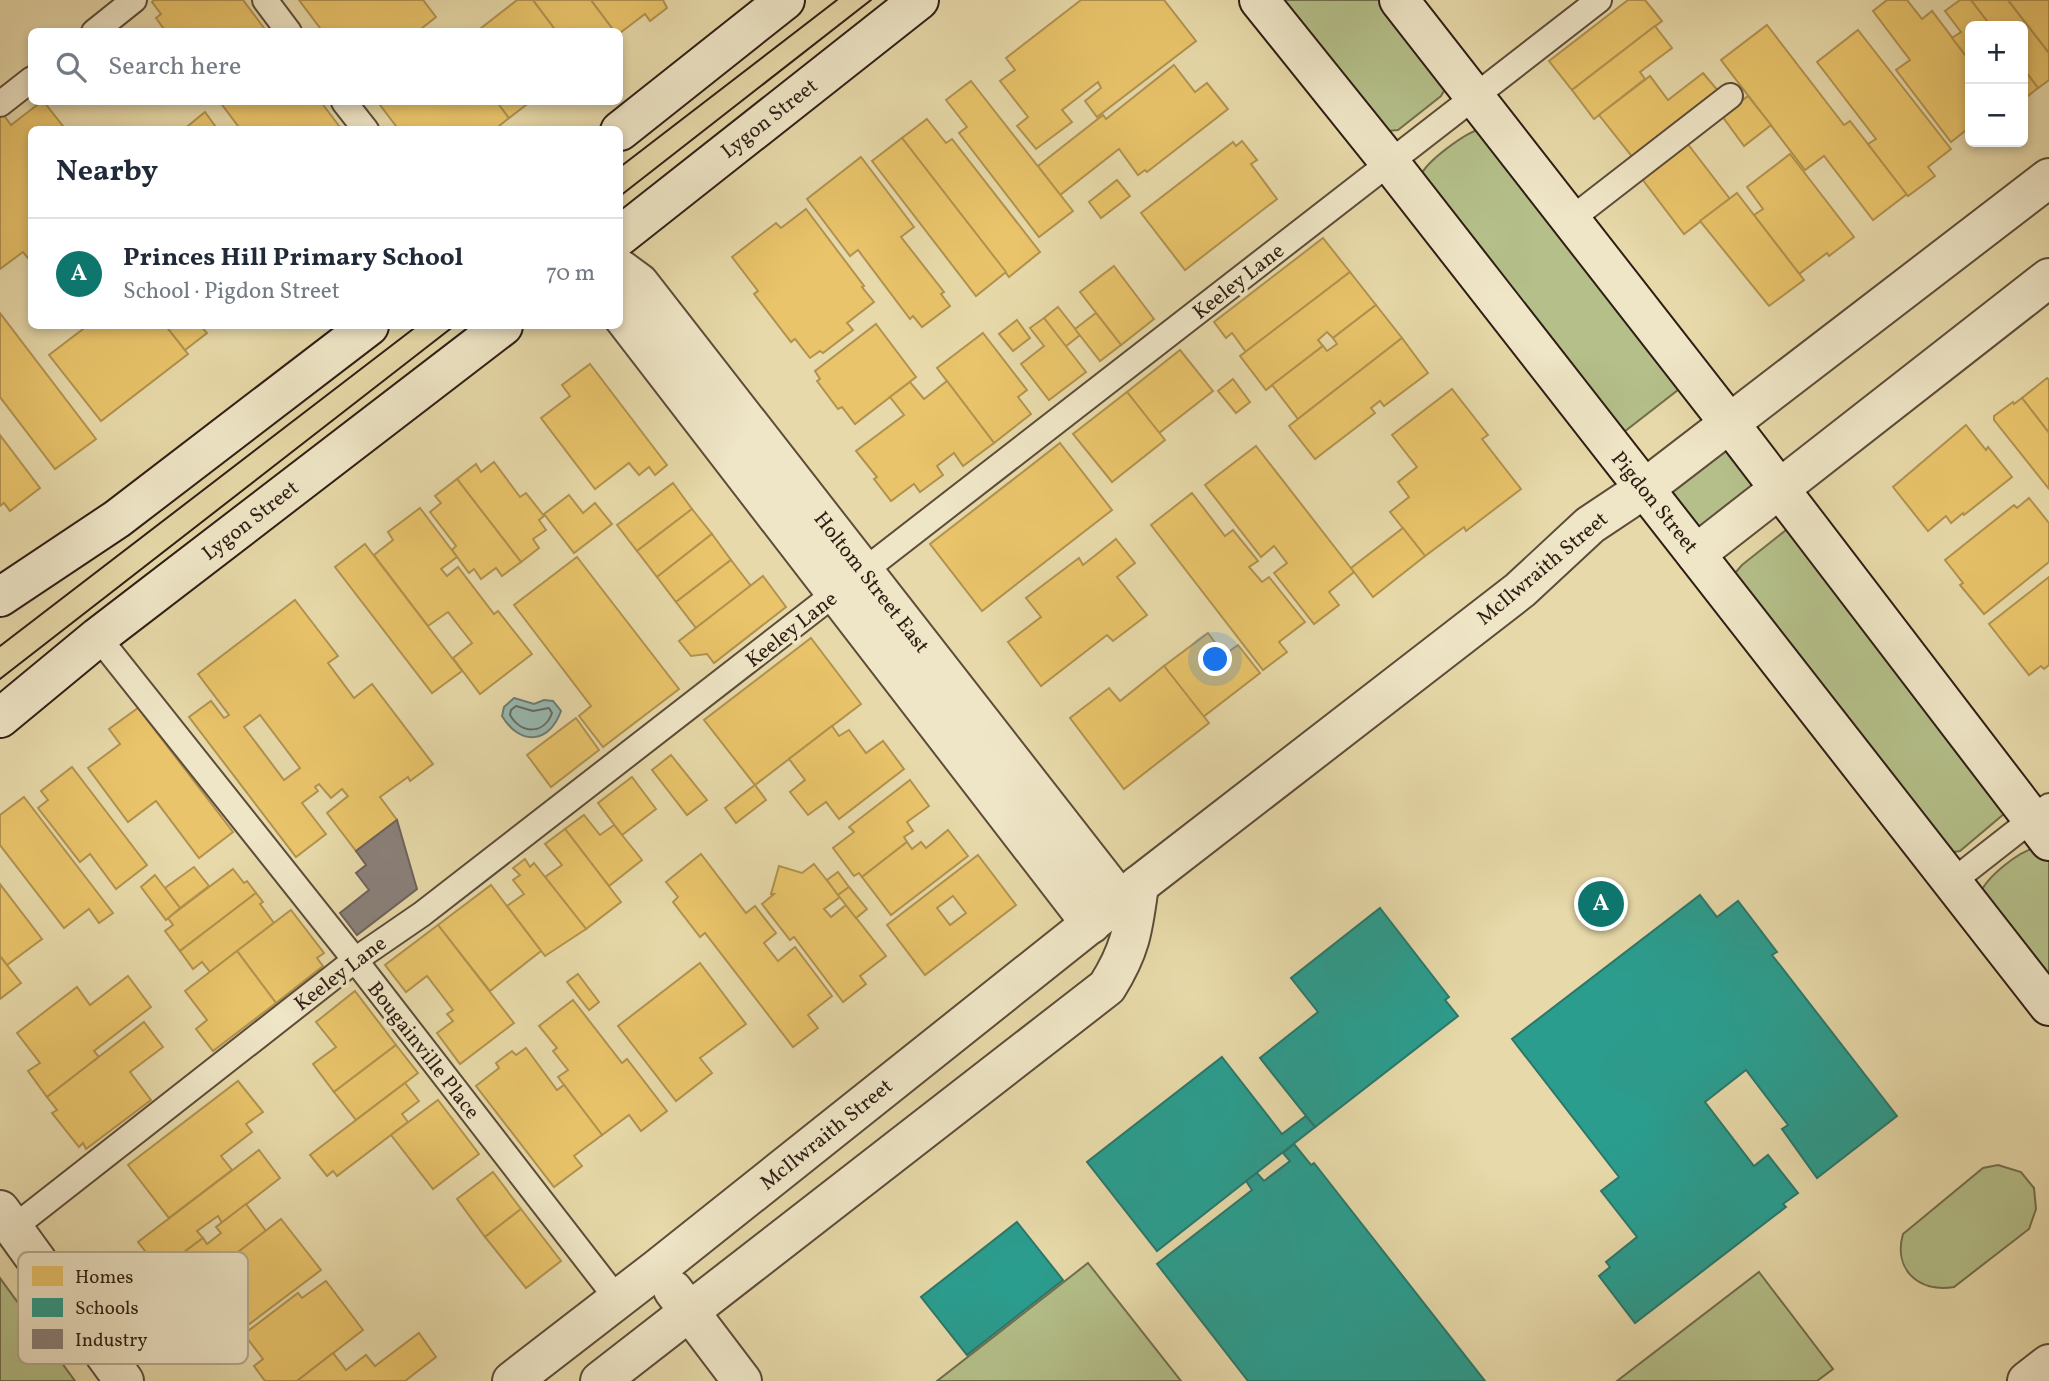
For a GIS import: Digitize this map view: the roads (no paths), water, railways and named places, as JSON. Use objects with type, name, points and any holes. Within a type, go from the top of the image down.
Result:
[{"type":"street","points":[[623,129],[785,0]]},
{"type":"street","name":"Lygon Street","points":[[623,234],[919,0]]},
{"type":"street","name":"Pigdon Street","points":[[1259,0],[1390,163],[2049,1006]]},
{"type":"street","points":[[1399,0],[1779,489],[2043,822]]},
{"type":"street","name":"McIlwraith Street","points":[[512,1381],[618,1300],[1116,903],[1520,590],[1590,525],[1644,489],[1730,424],[2049,178]]},
{"type":"street","name":"Holtom Street East","points":[[623,271],[639,283],[850,582]]},
{"type":"street","points":[[1696,554],[2049,278]]},
{"type":"street","name":"Holtom Street East","points":[[623,317],[850,582],[1116,903]]},
{"type":"street","points":[[0,597],[117,519],[365,329]]},
{"type":"street","name":"Lygon Street","points":[[0,718],[97,637],[499,329]]},
{"type":"street","points":[[600,1381],[1107,987],[1124,960],[1133,930],[1116,903]]},
{"type":"street","points":[[6,1219],[30,1252]]},
{"type":"street","points":[[657,1269],[742,1381]]},
{"type":"street","points":[[112,1364],[124,1381]]},
{"type":"street","points":[[2027,1381],[2049,1364]]},
{"type":"lane","points":[[99,28],[134,0]]},
{"type":"lane","points":[[265,0],[286,28]]},
{"type":"lane","name":"Keeley Lane","points":[[6,1219],[355,960],[422,914],[1599,0]]},
{"type":"lane","points":[[0,104],[28,82]]},
{"type":"lane","points":[[1570,220],[1730,96]]},
{"type":"lane","points":[[346,105],[363,126]]},
{"type":"lane","name":"Bougainville Place","points":[[97,637],[355,960],[618,1300]]},
{"type":"lane","points":[[1952,882],[2043,822]]},
{"type":"water","points":[[514,698],[534,704],[544,700],[553,701],[561,711],[556,722],[542,735],[525,736],[517,733],[502,716],[504,707]]},
{"type":"tram line","points":[[623,165],[837,0]]},
{"type":"tram line","points":[[623,194],[871,0]]},
{"type":"tram line","points":[[0,646],[413,329]]},
{"type":"tram line","points":[[0,679],[450,329]]},
{"type":"place","name":"Princes Hill Primary School","points":[[1601,904]]}]
